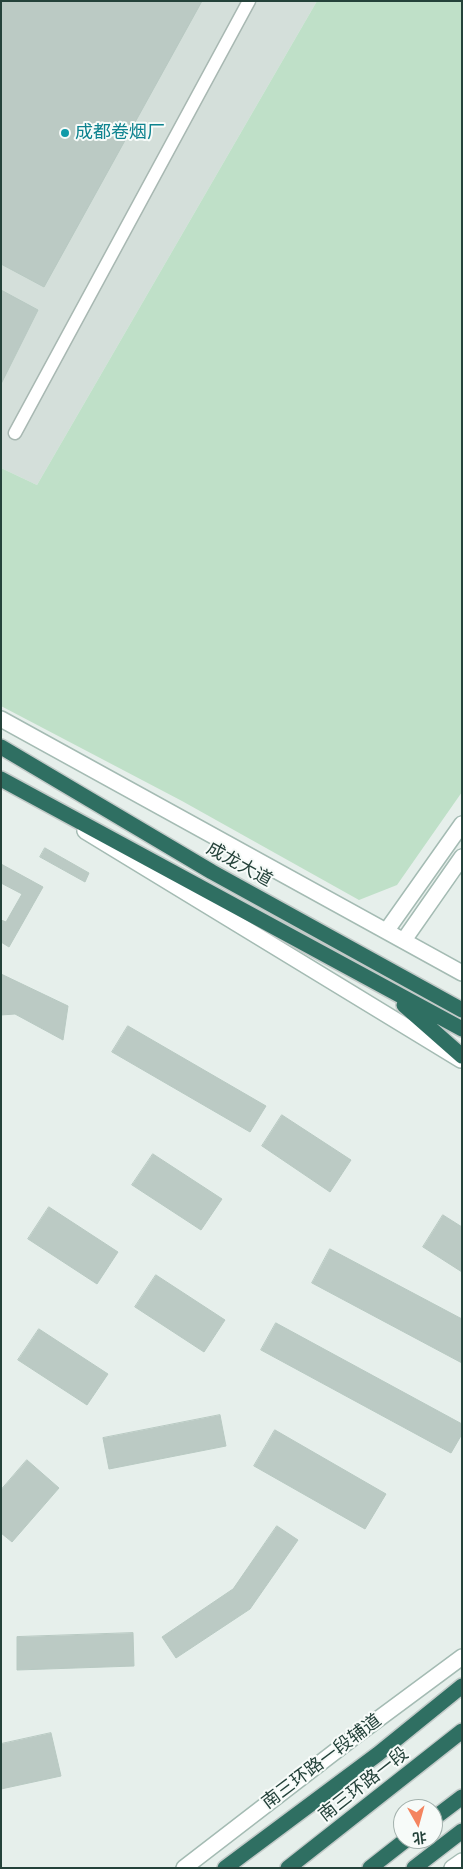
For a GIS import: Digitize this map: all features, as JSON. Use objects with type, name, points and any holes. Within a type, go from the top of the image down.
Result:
[{"type":"highway","name":"成龙大道","points":[[1,747],[212,872],[462,1010]]},
{"type":"highway","name":"成龙大道","points":[[1,779],[462,1030]]},
{"type":"highway","points":[[388,969],[462,1001]]},
{"type":"highway","points":[[382,986],[462,1056]]},
{"type":"highway","points":[[225,1868],[378,1754],[462,1686]]},
{"type":"highway","name":"南三环路一段","points":[[288,1868],[462,1731]]},
{"type":"highway","points":[[443,1811],[462,1797]]},
{"type":"highway","points":[[414,1868],[462,1831]]},
{"type":"highway","points":[[370,1868],[394,1849]]},
{"type":"main road","points":[[1,719],[387,930],[462,974]]},
{"type":"main road","points":[[28,794],[120,854],[462,1061]]},
{"type":"main road","points":[[387,930],[462,824]]},
{"type":"main road","points":[[404,940],[462,857]]},
{"type":"main road","name":"南三环路一段辅道","points":[[184,1868],[354,1737],[462,1657]]},
{"type":"main road","points":[[452,1868],[462,1861]]},
{"type":"street","points":[[16,433],[249,1]]},
{"type":"shaded area","name":"成都卷烟厂","points":[[1,1],[317,1],[37,485],[1,468]]},
{"type":"green space","points":[[317,1],[462,1],[462,792],[397,885],[359,900],[182,801],[1,706],[1,468],[37,485]]},
{"type":"building","name":"成都卷烟厂","points":[[1,1],[202,1],[44,287],[1,264]]},
{"type":"building","points":[[1,290],[38,310],[1,384]]},
{"type":"building","points":[[45,848],[89,873],[85,882],[40,857]]},
{"type":"building","points":[[1,864],[43,887],[9,947],[1,942],[1,920],[6,922],[22,894],[1,883]]},
{"type":"building","points":[[1,974],[68,1006],[63,1040],[15,1014],[1,1015]]},
{"type":"building","points":[[128,1026],[266,1106],[250,1132],[112,1052]]},
{"type":"building","points":[[282,1115],[351,1160],[330,1192],[262,1146]]},
{"type":"building","points":[[153,1154],[222,1199],[201,1230],[132,1185]]},
{"type":"building","points":[[49,1207],[118,1252],[97,1284],[28,1239]]},
{"type":"building","points":[[443,1215],[462,1227],[462,1272],[423,1247]]},
{"type":"building","points":[[330,1249],[462,1319],[462,1363],[312,1283]]},
{"type":"building","points":[[156,1275],[225,1320],[204,1352],[135,1307]]},
{"type":"building","points":[[276,1323],[462,1424],[462,1434],[451,1453],[261,1350]]},
{"type":"building","points":[[39,1329],[108,1374],[87,1405],[18,1360]]},
{"type":"building","points":[[220,1415],[226,1446],[109,1469],[103,1438]]},
{"type":"building","points":[[275,1430],[386,1494],[365,1529],[254,1466]]},
{"type":"building","points":[[27,1460],[59,1488],[12,1542],[1,1533],[1,1490]]},
{"type":"building","points":[[277,1526],[298,1540],[250,1609],[176,1658],[162,1637],[233,1589]]},
{"type":"building","points":[[133,1633],[134,1666],[17,1670],[17,1637]]},
{"type":"building","points":[[51,1733],[61,1776],[1,1789],[1,1744]]},
{"type":"place","name":"成都卷烟厂","points":[[65,133]]}]
